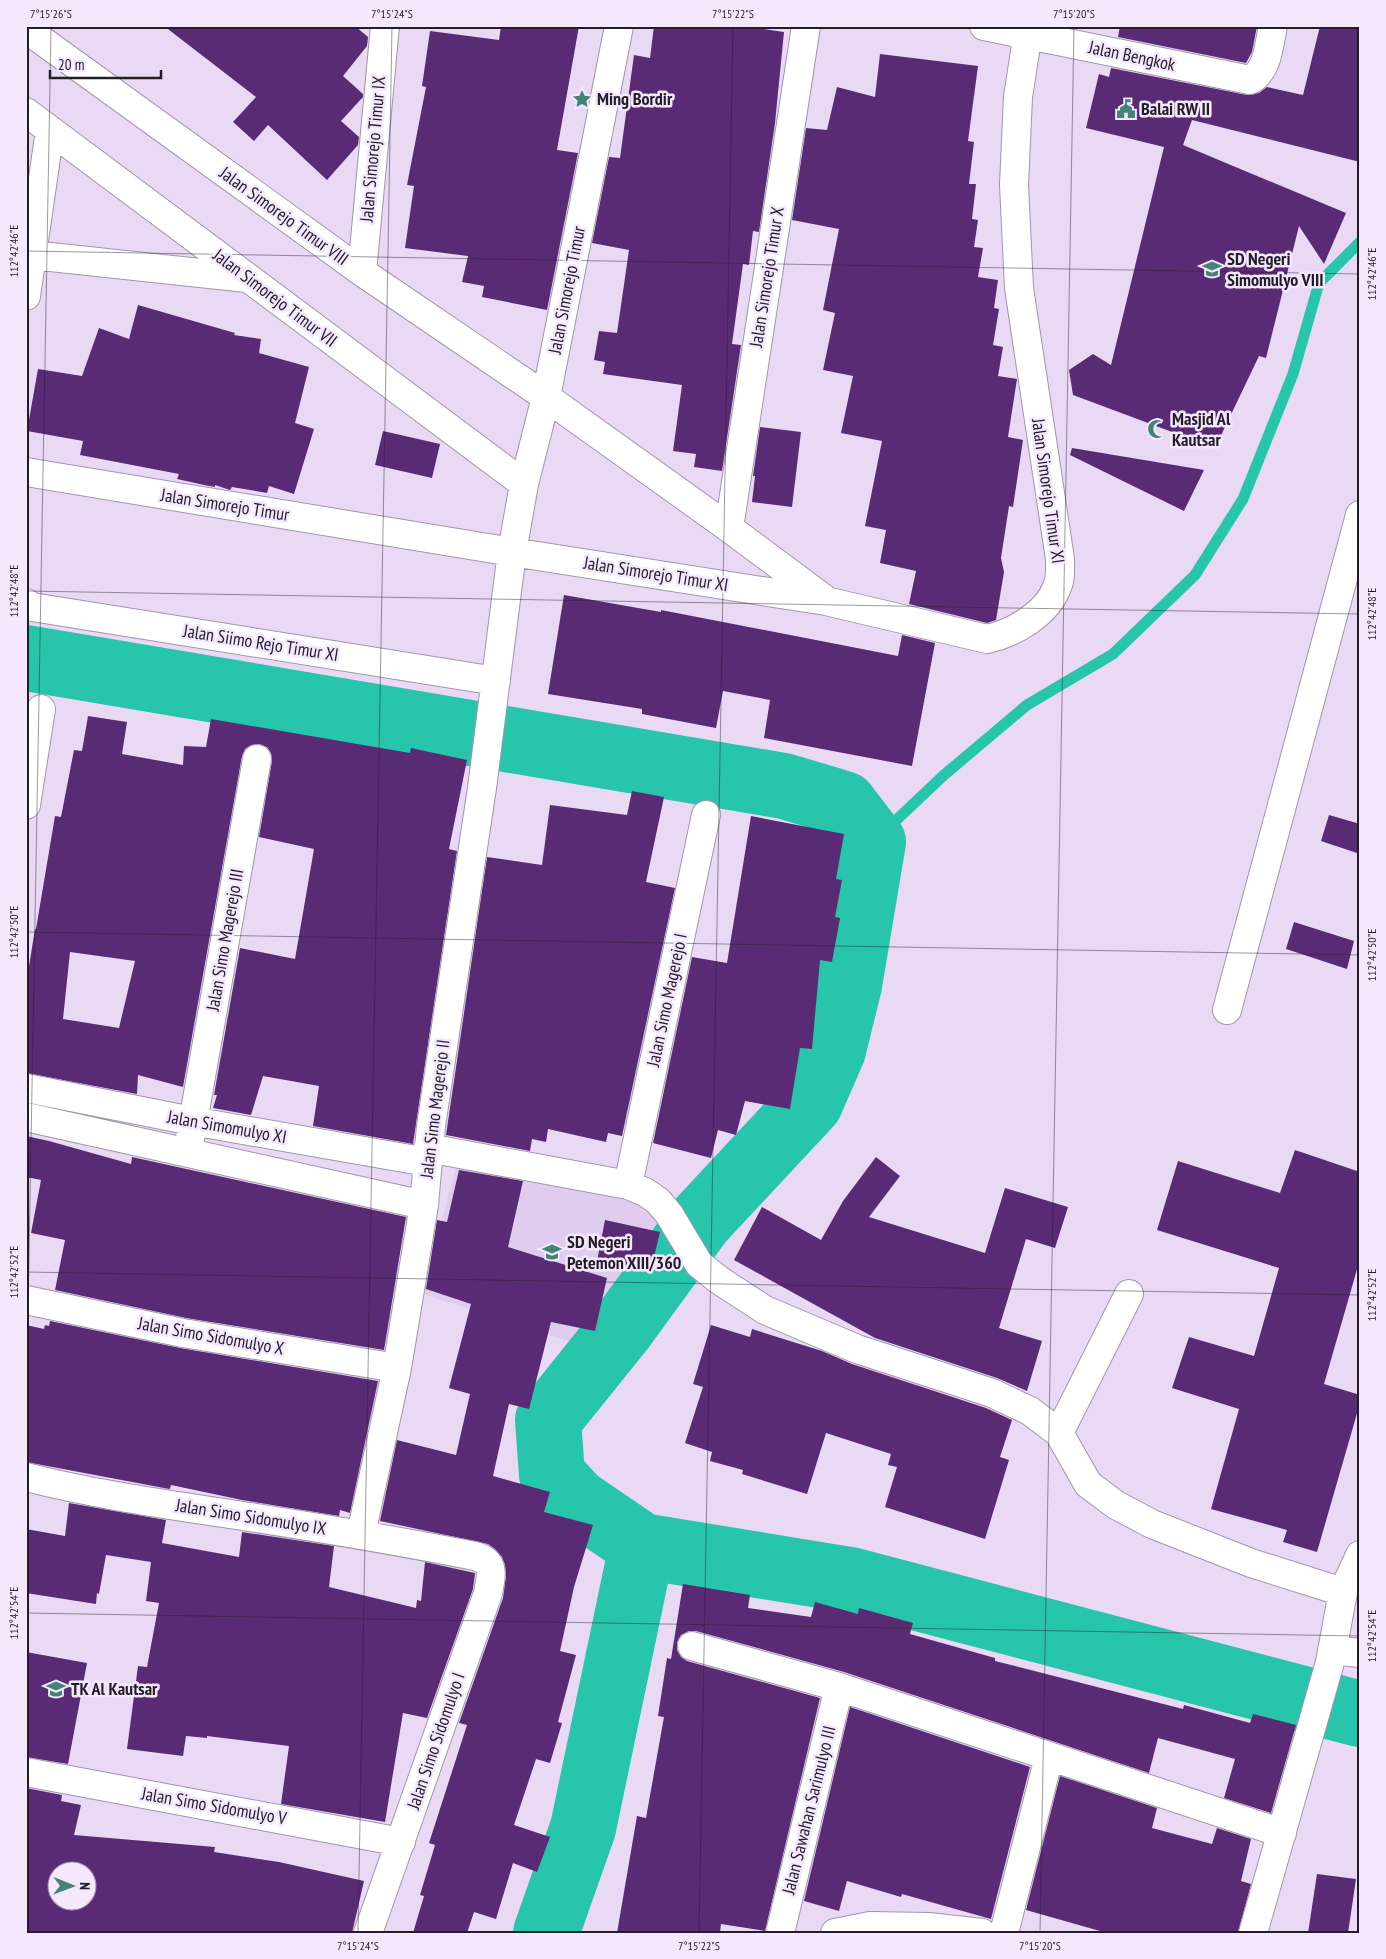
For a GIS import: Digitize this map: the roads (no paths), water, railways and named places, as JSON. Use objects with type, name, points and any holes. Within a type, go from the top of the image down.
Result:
[{"type":"street","name":"Jalan Simorejo Timur IX","points":[[362,272],[385,26]]},
{"type":"street","name":"Jalan Simorejo Timur","points":[[496,681],[512,552],[524,484],[546,397],[619,26]]},
{"type":"street","name":"Jalan Simorejo Timur X","points":[[729,528],[806,26]]},
{"type":"street","name":"Jalan Bengkok","points":[[984,26],[1028,30],[1250,80],[1256,77],[1264,65],[1273,26]]},
{"type":"street","name":"Jalan Simorejo Timur VIII","points":[[26,29],[362,272],[546,397]]},
{"type":"street","name":"Jalan Simorejo Timur XI","points":[[512,552],[826,600],[987,639],[1004,635],[1036,615],[1058,586],[1060,559],[1019,288],[1014,184],[1018,97],[1028,30]]},
{"type":"street","name":"Jalan Simorejo Timur VII","points":[[26,112],[524,484]]},
{"type":"street","points":[[26,296],[50,130]]},
{"type":"street","points":[[32,255],[249,278]]},
{"type":"street","points":[[546,397],[826,600]]},
{"type":"street","name":"Jalan Simorejo Timur","points":[[26,472],[512,552]]},
{"type":"street","points":[[1228,1010],[1360,515]]},
{"type":"street","name":"Jalan Siimo Rejo Timur XI","points":[[26,603],[32,607],[496,681]]},
{"type":"street","name":"Jalan Simo Magerejo II","points":[[361,1534],[397,1368],[424,1205],[428,1155],[488,748],[496,681]]},
{"type":"street","points":[[26,805],[41,709]]},
{"type":"street","name":"Jalan Simo Magerejo III","points":[[188,1154],[256,758]]},
{"type":"street","name":"Jalan Simo Magerejo I","points":[[628,1185],[706,815]]},
{"type":"street","name":"Jalan Simomulyo XI","points":[[26,1088],[192,1122],[628,1185],[645,1192],[658,1201],[669,1214],[700,1264],[719,1280],[765,1310],[857,1349],[992,1394],[1030,1411],[1059,1433]]},
{"type":"street","points":[[84,1130],[90,1101]]},
{"type":"street","name":"Jalan Simomulyo XI","points":[[26,1117],[424,1205]]},
{"type":"street","points":[[1129,1294],[1059,1433],[1088,1484],[1124,1509],[1152,1524],[1251,1563],[1343,1592]]},
{"type":"street","name":"Jalan Simo Sidomulyo X","points":[[26,1300],[183,1333],[397,1368]]},
{"type":"street","name":"Jalan Simo Sidomulyo IX","points":[[26,1477],[132,1499],[361,1534],[475,1556]]},
{"type":"street","points":[[1253,1933],[1331,1656],[1343,1592],[1360,1555]]},
{"type":"street","name":"Jalan Simo Sidomulyo I","points":[[368,1933],[488,1593],[491,1574],[490,1565],[484,1559],[475,1556]]},
{"type":"street","points":[[692,1646],[839,1688],[1282,1833]]},
{"type":"street","points":[[1331,1656],[1360,1653]]},
{"type":"street","name":"Jalan Sawahan Sarimulyo III","points":[[780,1933],[839,1688]]},
{"type":"street","points":[[1004,1933],[1049,1757]]},
{"type":"street","name":"Jalan Simo Sidomulyo V","points":[[26,1772],[401,1842]]},
{"type":"street","points":[[835,1933],[870,1926],[928,1927],[982,1933]]},
{"type":"waterway","points":[[873,842],[944,775],[1027,705],[1113,654],[1195,575],[1243,499],[1293,374],[1319,283],[1360,242]]},
{"type":"waterway","points":[[26,658],[784,786],[844,804],[873,842],[849,985],[833,1050],[810,1103],[700,1221],[622,1328],[548,1420],[552,1475],[576,1501],[642,1546],[850,1580],[1360,1714]]},
{"type":"waterway","points":[[546,1933],[583,1828],[642,1546]]},
{"type":"place","name":"Ming Bordir","points":[[582,99]]},
{"type":"place","name":"Balai RW II","points":[[1126,109]]},
{"type":"place","name":"SD Negeri Simomulyo VIII","points":[[1212,269]]},
{"type":"place","name":"Masjid Al Kautsar","points":[[1157,429]]},
{"type":"place","name":"SD Negeri Petemon XIII/360","points":[[552,1252]]},
{"type":"place","name":"TK Al Kautsar","points":[[56,1689]]}]
